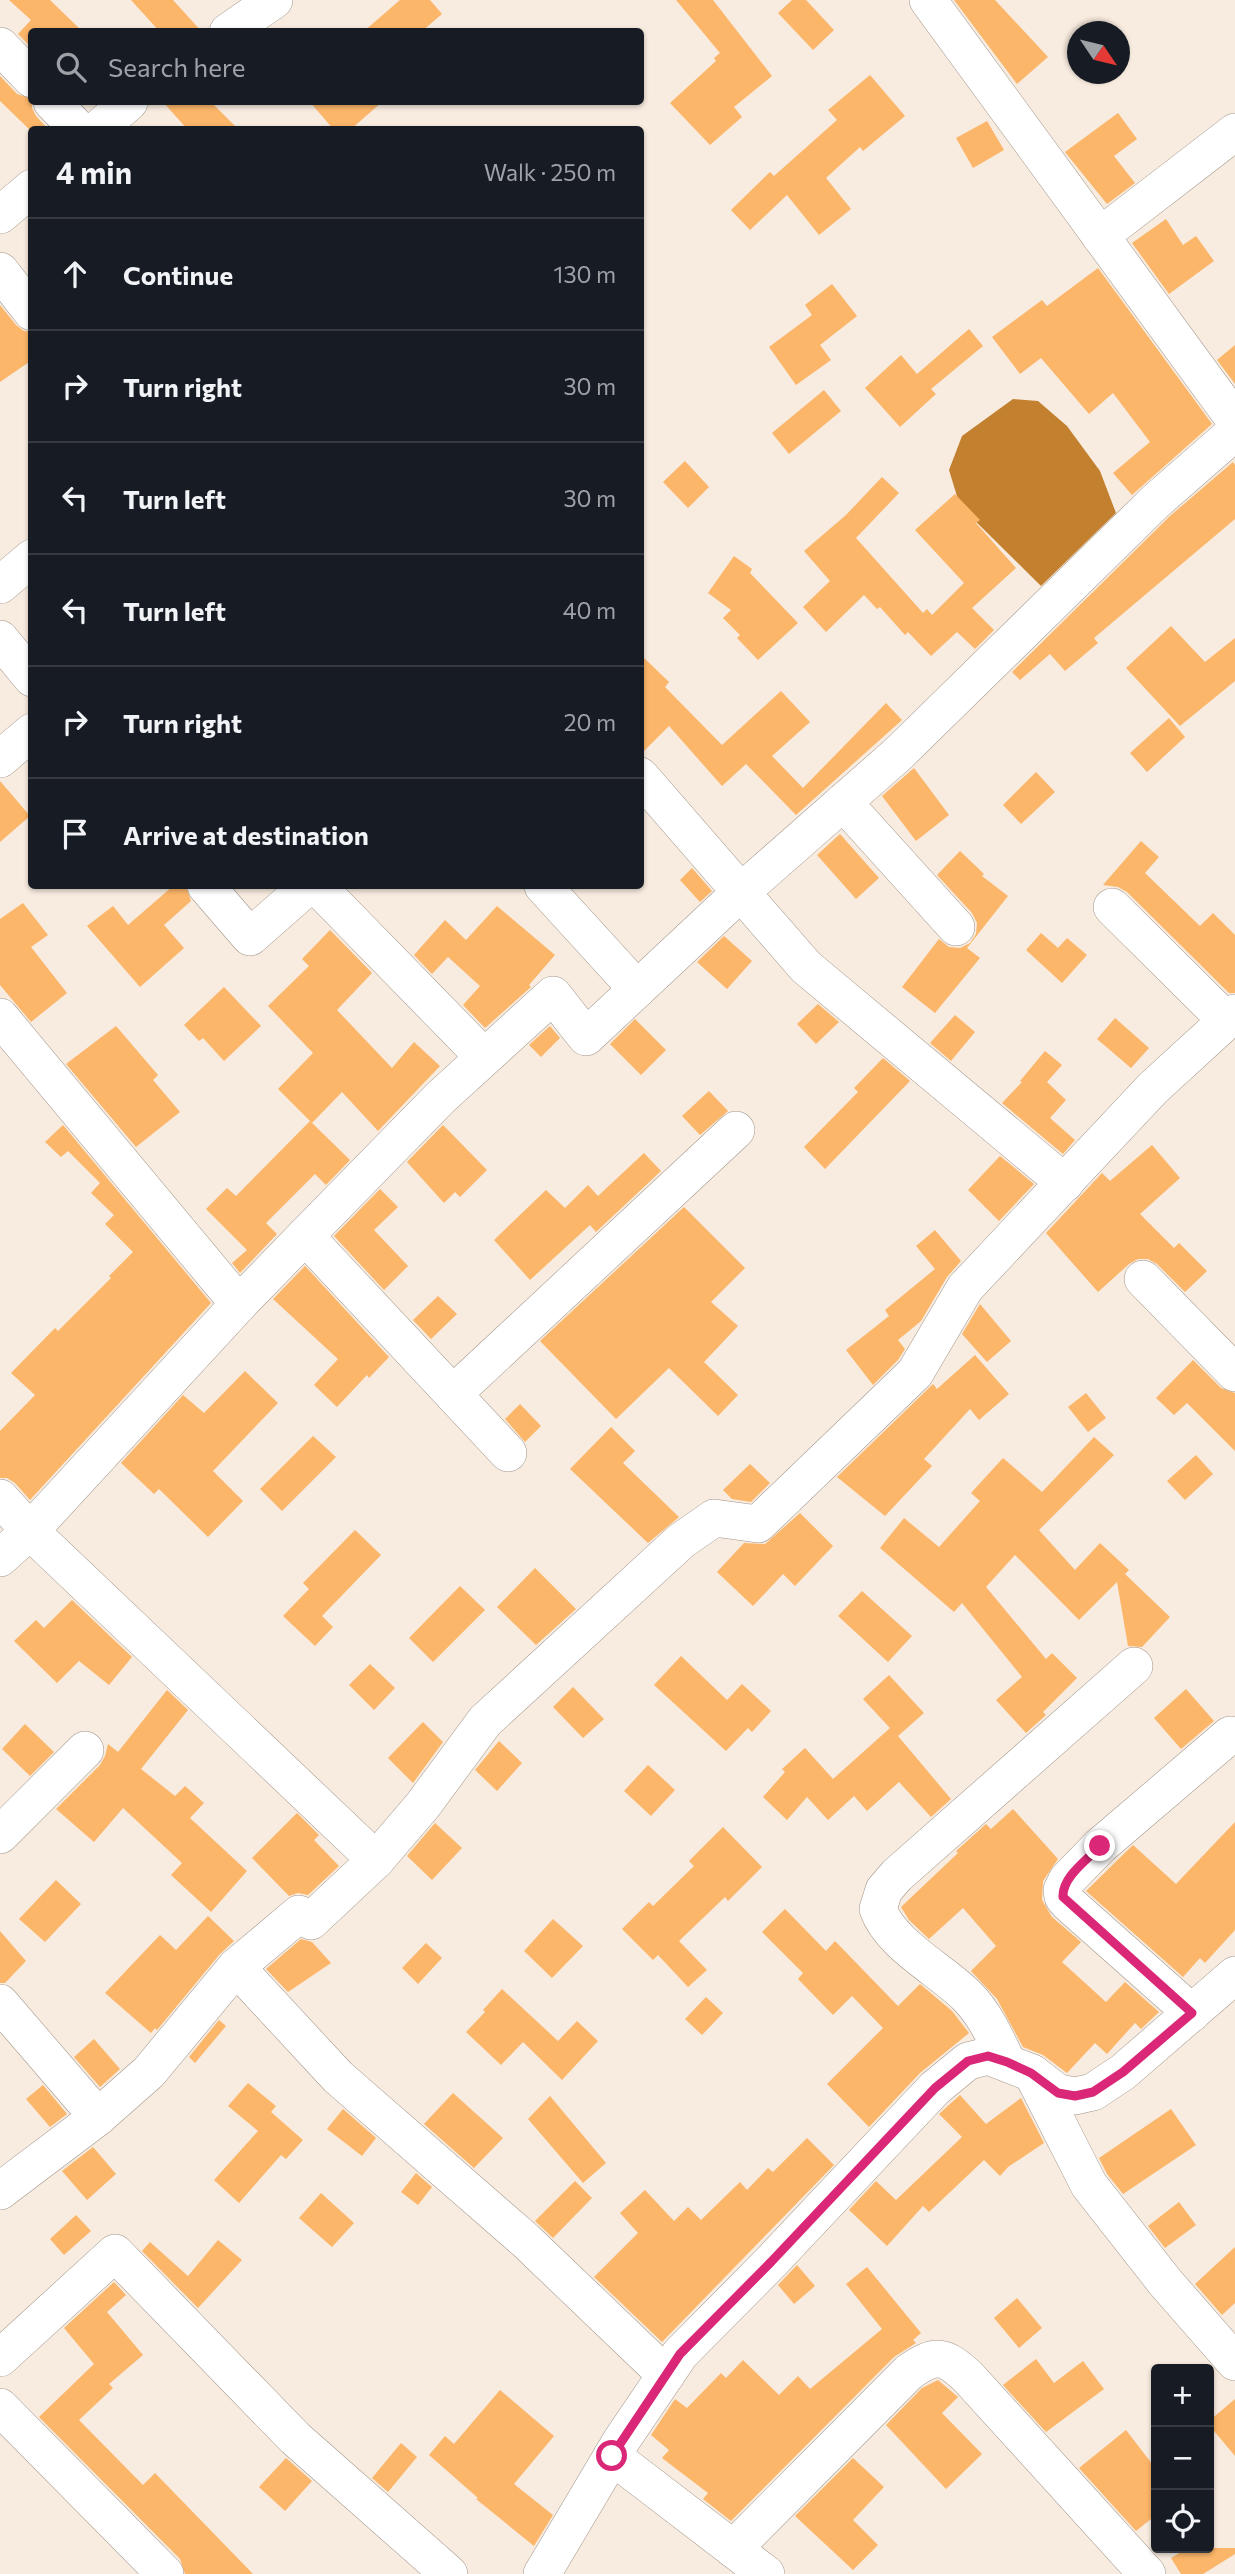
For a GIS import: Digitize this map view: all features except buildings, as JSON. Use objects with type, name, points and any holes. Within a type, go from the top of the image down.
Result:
[{"type":"street","points":[[234,28],[274,0]]},
{"type":"street","points":[[929,0],[1235,420]]},
{"type":"street","points":[[0,46],[28,75]]},
{"type":"street","points":[[55,105],[75,126]]},
{"type":"street","points":[[102,126],[126,105]]},
{"type":"street","points":[[1100,236],[1235,132]]},
{"type":"street","points":[[0,215],[28,191]]},
{"type":"street","points":[[0,271],[28,307]]},
{"type":"street","points":[[0,1558],[30,1531],[239,1304],[440,1098],[553,995],[586,1037],[741,891],[898,754],[1156,501],[1235,432]]},
{"type":"street","points":[[0,585],[28,561]]},
{"type":"street","points":[[0,639],[28,673]]},
{"type":"street","points":[[0,759],[28,735]]},
{"type":"street","points":[[644,781],[806,967],[1065,1183]]},
{"type":"street","points":[[843,802],[956,927]]},
{"type":"street","points":[[209,889],[250,937],[305,889]]},
{"type":"street","points":[[320,889],[484,1058]]},
{"type":"street","points":[[546,889],[637,989]]},
{"type":"street","points":[[0,2191],[98,2117],[149,2072],[236,1967],[299,1914],[311,1921],[376,1860],[422,1805],[485,1721],[681,1541],[714,1518],[758,1524],[915,1373],[965,1289],[1153,1088],[1231,1017],[1112,907]]},
{"type":"street","points":[[0,1017],[239,1304]]},
{"type":"street","points":[[453,1394],[736,1130]]},
{"type":"street","points":[[305,1236],[508,1453]]},
{"type":"street","points":[[1143,1279],[1235,1373]]},
{"type":"street","points":[[0,1498],[30,1531],[376,1860]]},
{"type":"street","points":[[1134,1666],[897,1875],[884,1890],[878,1909],[889,1930],[967,1996],[1019,2067],[1089,2185],[1149,2263],[1228,2340]]},
{"type":"street","points":[[1192,2013],[1068,1903],[1062,1890],[1067,1880],[1100,1846],[1230,1735]]},
{"type":"street","points":[[0,1835],[85,1751]]},
{"type":"street","points":[[236,1967],[338,2077],[525,2240],[666,2375]]},
{"type":"street","points":[[542,2574],[612,2456],[680,2354],[935,2088],[968,2061],[988,2056],[1019,2067],[1058,2093],[1075,2096],[1093,2092],[1123,2072],[1235,1975]]},
{"type":"street","points":[[0,2003],[98,2117]]},
{"type":"street","points":[[5,2341],[115,2253],[295,2438],[449,2574]]},
{"type":"street","points":[[733,2549],[909,2372],[926,2360],[939,2357],[955,2364],[968,2377],[1147,2574]]},
{"type":"street","points":[[0,2407],[165,2574]]},
{"type":"street","points":[[612,2456],[766,2574]]},
{"type":"shaded area","points":[[1013,399],[1038,401],[1067,426],[1100,471],[1116,513],[1041,586],[960,506],[949,470],[962,436]]},
{"type":"route","points":[[612,2456],[680,2354],[935,2088],[968,2061],[988,2056],[1007,2062],[1031,2073],[1058,2093],[1075,2096],[1093,2092],[1123,2072],[1192,2013],[1063,1897],[1062,1890],[1067,1880],[1100,1846]]}]
